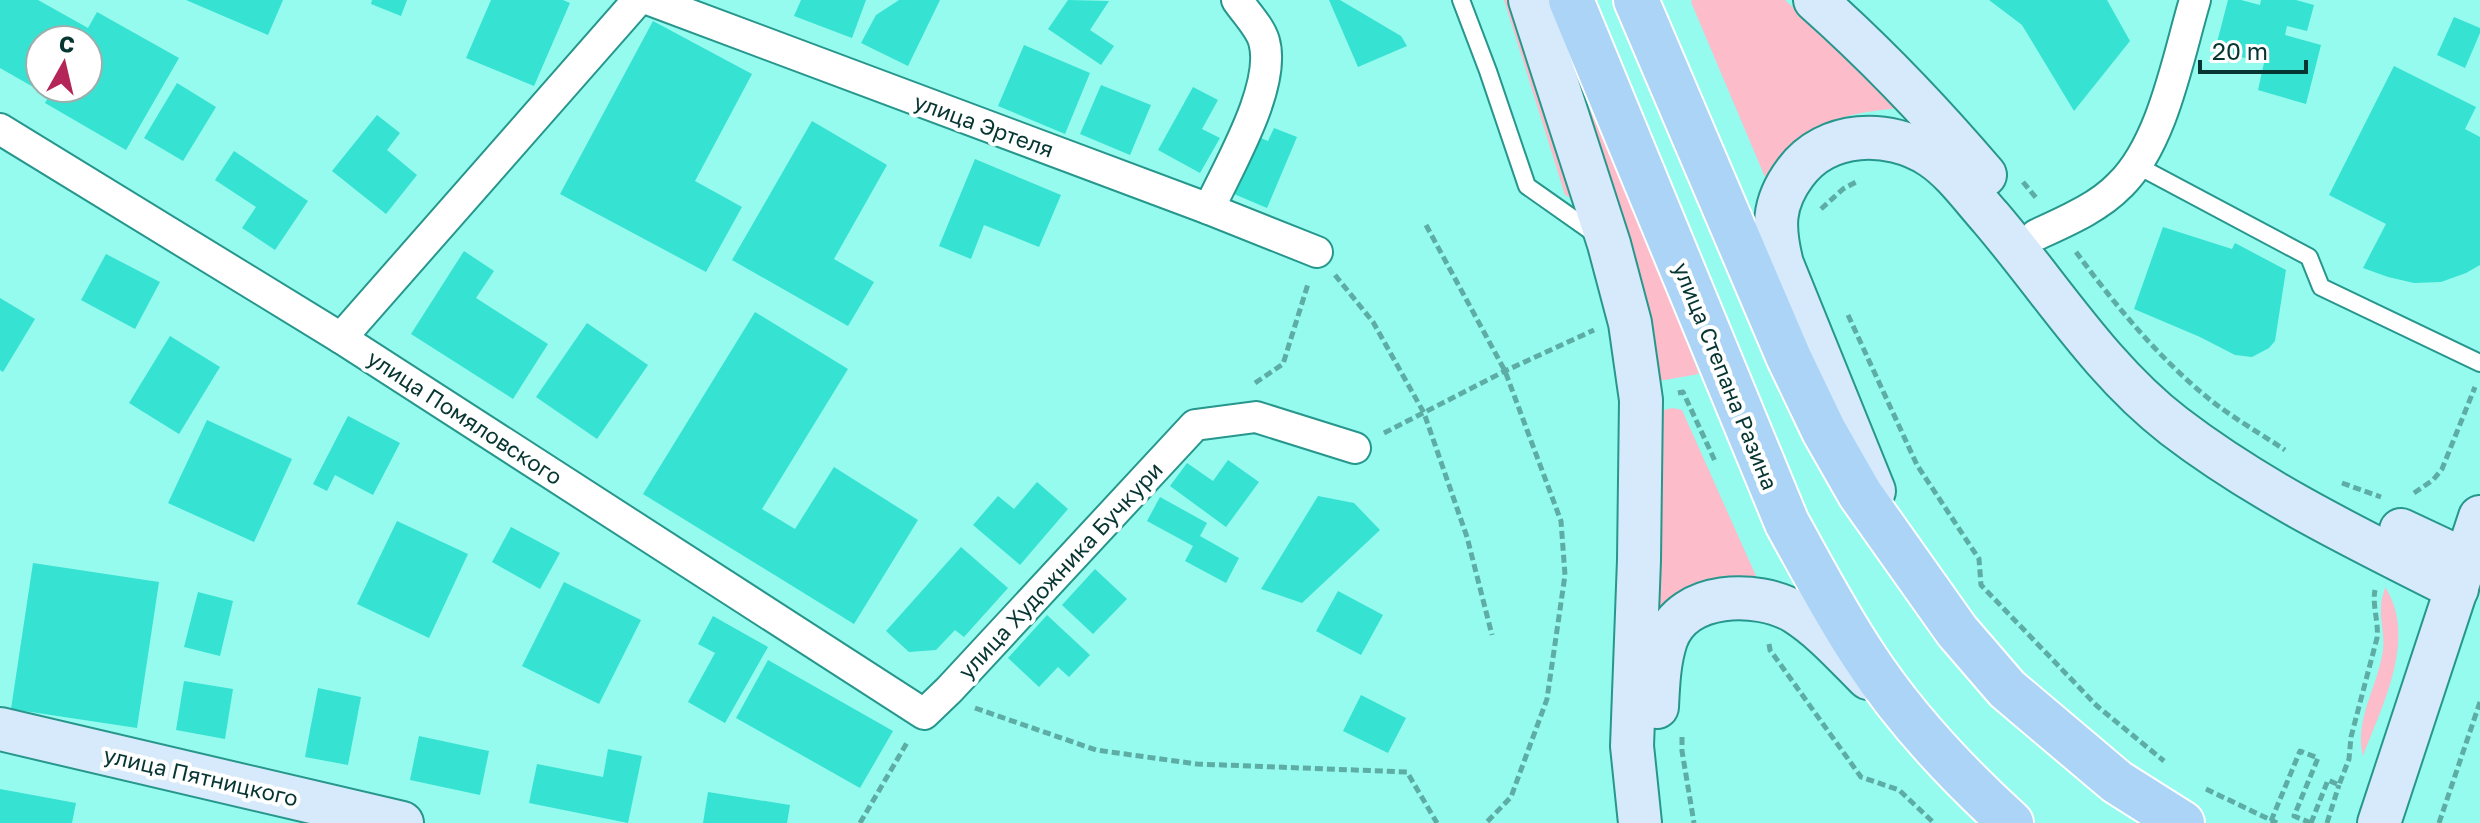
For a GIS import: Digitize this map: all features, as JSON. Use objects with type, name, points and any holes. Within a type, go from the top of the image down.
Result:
[{"type":"main road","points":[[1530,0],[1609,244],[1630,323],[1641,400],[1632,746],[1640,823]]},
{"type":"main road","name":"улица Степана Разина","points":[[1571,0],[1787,523],[1864,656],[1921,731],[1965,781],[2011,823]]},
{"type":"main road","points":[[1636,0],[1748,265],[1813,407],[1860,494],[1897,549],[1957,631],[2007,689],[2073,747],[2117,782],[2191,805]]},
{"type":"main road","points":[[1815,0],[1852,33],[2046,230],[2151,369],[2223,429],[2273,463],[2461,574]]},
{"type":"main road","points":[[1897,549],[1782,264],[1775,236],[1777,204],[1785,186],[1799,168],[1823,148],[1852,137],[1877,138],[1908,145],[1932,157],[1958,181],[2012,243],[2097,351],[2136,393],[2173,425],[2276,494],[2461,574]]},
{"type":"main road","points":[[2379,823],[2480,517]]},
{"type":"main road","points":[[1668,823],[1658,764],[1656,723],[1659,679],[1667,639],[1677,620],[1710,602],[1730,598],[1751,599],[1791,610],[1812,624],[1921,731]]},
{"type":"main road","name":"улица Пятницкого","points":[[0,729],[402,823]]},
{"type":"street","points":[[341,338],[638,0]]},
{"type":"street","name":"улица Эртеля","points":[[650,0],[1317,252]]},
{"type":"street","points":[[1209,209],[1258,103],[1266,74],[1264,40],[1237,0]]},
{"type":"street","points":[[2046,230],[2118,188],[2138,166],[2156,129],[2195,0]]},
{"type":"street","name":"улица Помяловского","points":[[0,129],[341,338],[924,714]]},
{"type":"street","name":"улица Художника Бучкури","points":[[924,714],[1195,425],[1256,417],[1355,448]]},
{"type":"lane","points":[[1461,0],[1527,186],[1609,244]]},
{"type":"lane","points":[[2138,166],[2309,257],[2321,287],[2480,363]]},
{"type":"path","points":[[2018,177],[2046,230],[2159,351],[2213,401],[2291,454]]},
{"type":"path","points":[[1426,225],[1505,371],[1561,521],[1565,575],[1547,699],[1511,797],[1486,823]]},
{"type":"path","points":[[1245,390],[1283,364],[1317,252]]},
{"type":"path","points":[[1317,252],[1373,322],[1424,413],[1467,537],[1492,635]]},
{"type":"path","points":[[1845,306],[1917,465],[1979,559],[1981,585],[2097,706],[2175,770]]},
{"type":"path","points":[[1355,448],[1505,371],[1590,333]]},
{"type":"path","points":[[2410,496],[2433,480],[2442,469],[2480,376]]},
{"type":"path","points":[[2332,478],[2386,498]]},
{"type":"path","points":[[2327,823],[2349,759],[2351,737],[2377,638],[2374,591]]},
{"type":"path","points":[[1766,633],[1770,650],[1861,777],[1899,790],[1934,823]]},
{"type":"path","points":[[949,690],[976,709],[1096,750],[1197,764],[1407,772],[1437,823]]},
{"type":"path","points":[[2439,823],[2480,702]]},
{"type":"path","points":[[860,823],[924,714]]},
{"type":"path","points":[[1682,725],[1682,751],[1694,823]]},
{"type":"path","points":[[2191,805],[2274,822],[2300,751],[2318,758],[2294,816],[2311,823],[2328,780],[2339,785]]},
{"type":"shaded area","points":[[1504,0],[1516,0],[1583,205],[1565,195]]},
{"type":"shaded area","points":[[1692,0],[1785,0],[1899,108],[1840,118],[1822,125],[1791,145],[1765,177]]},
{"type":"shaded area","points":[[1589,106],[1654,258],[1699,374],[1653,382]]},
{"type":"shaded area","points":[[1673,408],[1682,410],[1756,576],[1723,577],[1699,582],[1652,614],[1654,412]]},
{"type":"shaded area","points":[[2385,587],[2394,607],[2398,650],[2387,694],[2363,756],[2364,716],[2383,650],[2381,606]]},
{"type":"building","points":[[0,0],[38,0],[81,24],[24,24],[24,82],[0,68]]},
{"type":"building","points":[[186,0],[283,0],[268,35]]},
{"type":"building","points":[[372,0],[407,0],[401,16],[371,4]]},
{"type":"building","points":[[491,0],[563,0],[570,3],[534,86],[466,58]]},
{"type":"building","points":[[801,0],[866,0],[852,38],[794,16]]},
{"type":"building","points":[[899,0],[940,0],[908,66],[861,43],[876,15]]},
{"type":"building","points":[[1068,0],[1109,1],[1090,30],[1114,46],[1101,65],[1048,29]]},
{"type":"building","points":[[1329,0],[1340,0],[1401,36],[1407,46],[1358,67]]},
{"type":"building","points":[[1989,0],[2107,0],[2130,41],[2074,111],[2022,25]]},
{"type":"building","points":[[2228,0],[2260,5],[2261,0],[2296,0],[2314,5],[2307,31],[2287,26],[2285,35],[2321,45],[2306,104],[2258,90],[2264,63],[2215,50]]},
{"type":"building","points":[[97,12],[179,58],[126,150],[47,104],[104,104],[104,24],[90,24]]},
{"type":"building","points":[[2454,17],[2480,28],[2465,68],[2437,55]]},
{"type":"building","points":[[653,21],[752,74],[695,181],[742,207],[706,272],[560,194]]},
{"type":"building","points":[[1024,45],[1090,73],[1065,134],[998,106]]},
{"type":"building","points":[[2394,66],[2476,107],[2465,129],[2480,137],[2480,265],[2441,282],[2414,283],[2363,268],[2386,224],[2329,195]]},
{"type":"building","points":[[177,83],[216,107],[183,161],[144,138]]},
{"type":"building","points":[[1101,85],[1151,105],[1130,155],[1080,134]]},
{"type":"building","points":[[1193,87],[1218,100],[1202,129],[1220,138],[1200,173],[1158,150]]},
{"type":"building","points":[[377,115],[400,133],[387,150],[417,175],[386,214],[332,171]]},
{"type":"building","points":[[812,121],[887,165],[834,259],[874,282],[848,326],[732,260]]},
{"type":"building","points":[[1274,128],[1297,137],[1267,208],[1227,191],[1251,134],[1268,141]]},
{"type":"building","points":[[234,151],[308,201],[275,250],[242,228],[256,207],[215,180]]},
{"type":"building","points":[[975,159],[1061,195],[1039,247],[984,225],[971,259],[939,246]]},
{"type":"building","points":[[2163,227],[2232,249],[2235,243],[2286,270],[2275,341],[2269,348],[2252,357],[2235,355],[2134,309]]},
{"type":"building","points":[[464,251],[494,271],[476,298],[548,344],[513,399],[411,334]]},
{"type":"building","points":[[106,254],[160,282],[135,329],[81,300]]},
{"type":"building","points":[[0,298],[35,319],[3,372],[0,370]]},
{"type":"building","points":[[755,312],[848,369],[762,509],[795,529],[834,467],[918,520],[854,624],[643,494]]},
{"type":"building","points":[[587,323],[648,365],[597,439],[536,397]]},
{"type":"building","points":[[170,336],[220,367],[179,434],[129,403]]},
{"type":"building","points":[[348,416],[400,443],[373,495],[335,475],[327,491],[313,484]]},
{"type":"building","points":[[207,420],[292,459],[254,542],[168,503]]},
{"type":"building","points":[[1228,460],[1259,482],[1226,527],[1170,486],[1187,463],[1213,481]]},
{"type":"building","points":[[1037,482],[1068,509],[1020,565],[973,525],[998,496],[1014,509]]},
{"type":"building","points":[[1318,496],[1354,503],[1380,530],[1302,603],[1261,589]]},
{"type":"building","points":[[1160,497],[1207,523],[1200,536],[1239,558],[1226,583],[1185,561],[1193,546],[1147,521]]},
{"type":"building","points":[[397,521],[468,554],[429,638],[357,604]]},
{"type":"building","points":[[511,527],[560,553],[540,589],[492,562]]},
{"type":"building","points":[[961,547],[1008,588],[964,637],[955,630],[936,650],[909,652],[886,631]]},
{"type":"building","points":[[33,563],[159,582],[137,728],[11,709]]},
{"type":"building","points":[[1095,569],[1127,599],[1093,634],[1062,605]]},
{"type":"building","points":[[564,582],[641,620],[599,704],[522,666]]},
{"type":"building","points":[[1338,591],[1383,615],[1361,655],[1316,631]]},
{"type":"building","points":[[198,592],[233,601],[220,656],[184,647]]},
{"type":"building","points":[[1047,615],[1090,655],[1069,677],[1058,667],[1039,687],[1008,658]]},
{"type":"building","points":[[713,616],[768,647],[725,723],[688,702],[715,653],[698,644]]},
{"type":"building","points":[[768,660],[893,731],[860,788],[736,718]]},
{"type":"building","points":[[184,681],[233,689],[225,739],[176,730]]},
{"type":"building","points":[[318,688],[361,697],[348,765],[305,757]]},
{"type":"building","points":[[1361,695],[1406,718],[1388,753],[1343,731]]},
{"type":"building","points":[[419,736],[489,751],[480,795],[410,780]]},
{"type":"building","points":[[608,749],[642,756],[628,823],[529,803],[537,764],[603,777]]},
{"type":"building","points":[[0,789],[76,803],[72,823],[0,823]]},
{"type":"building","points":[[708,792],[790,805],[787,823],[703,823]]}]
